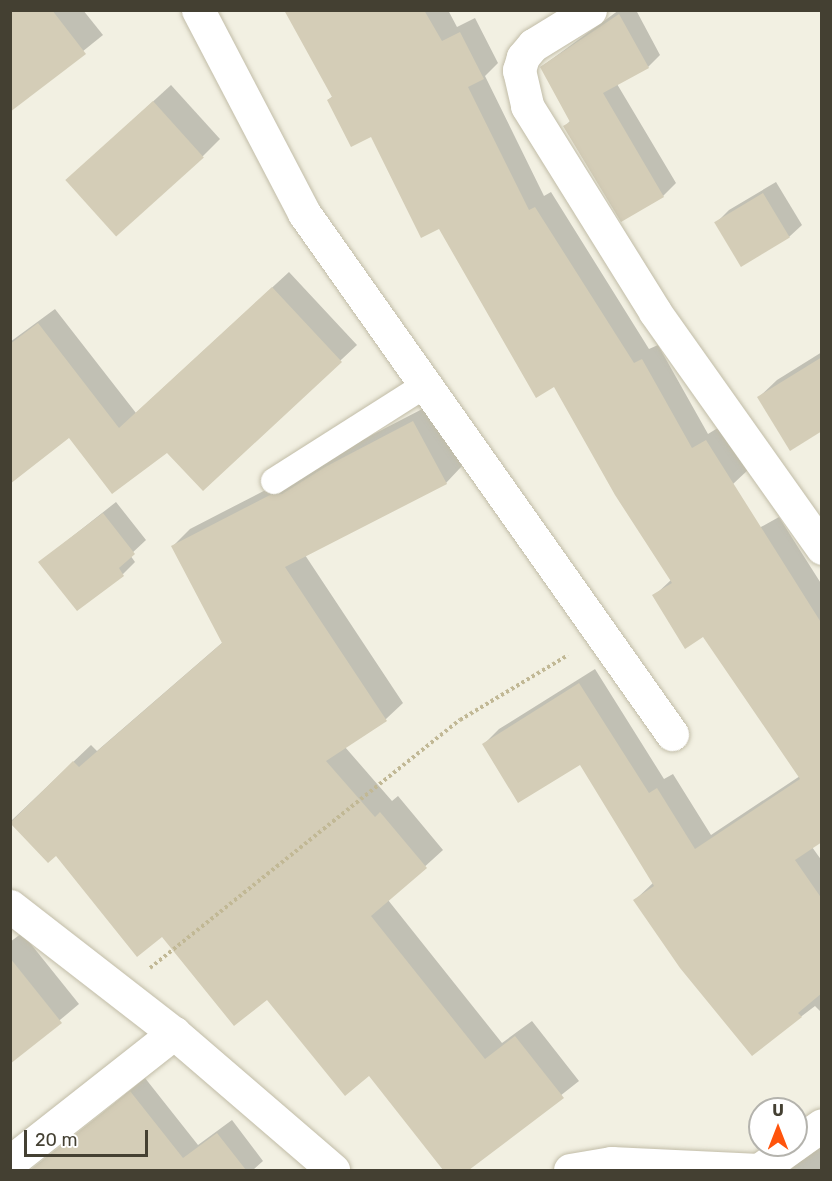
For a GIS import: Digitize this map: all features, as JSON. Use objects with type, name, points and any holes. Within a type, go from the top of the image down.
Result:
[{"type":"street","points":[[198,10],[304,213],[427,384],[600,636],[672,734]]},
{"type":"street","points":[[590,10],[533,45],[523,57],[519,70],[527,106],[655,312],[822,548]]},
{"type":"street","points":[[10,906],[119,993],[174,1033],[333,1170]]},
{"type":"street","points":[[10,1162],[174,1033]]},
{"type":"street","points":[[570,1170],[611,1163],[759,1170],[822,1125]]},
{"type":"lane","points":[[274,481],[427,384]]},
{"type":"path","points":[[119,993],[460,720],[600,636]]},
{"type":"building","points":[[10,10],[52,10],[86,54],[10,112]]},
{"type":"building","points":[[284,10],[424,10],[442,41],[460,32],[484,79],[468,87],[529,210],[535,207],[634,363],[642,359],[692,448],[706,440],[822,624],[822,842],[795,860],[822,899],[822,993],[798,1013],[802,1017],[752,1056],[680,968],[633,900],[654,886],[580,765],[518,803],[482,744],[579,683],[649,793],[657,788],[695,849],[800,779],[703,637],[685,649],[652,595],[672,583],[615,495],[554,387],[536,398],[439,229],[421,238],[371,137],[351,147],[327,100],[332,97]]},
{"type":"building","points":[[619,14],[649,68],[603,93],[664,197],[621,222],[563,126],[570,122],[540,67]]},
{"type":"building","points":[[153,101],[204,157],[116,236],[65,180]]},
{"type":"building","points":[[763,193],[790,238],[741,267],[714,222]]},
{"type":"building","points":[[272,287],[342,362],[203,491],[167,453],[112,494],[69,438],[10,484],[10,344],[38,323],[119,428]]},
{"type":"building","points":[[822,357],[822,431],[790,451],[757,397]]},
{"type":"building","points":[[413,421],[447,484],[285,567],[387,721],[326,761],[375,817],[380,812],[427,868],[371,916],[485,1059],[515,1036],[564,1098],[469,1170],[443,1170],[369,1076],[345,1096],[267,1000],[234,1026],[162,937],[137,957],[56,856],[48,863],[10,823],[73,761],[79,767],[222,643],[171,546],[270,495],[282,494],[325,467]]},
{"type":"building","points":[[103,513],[135,554],[119,568],[124,576],[77,611],[38,562]]},
{"type":"building","points":[[10,958],[62,1023],[10,1064]]},
{"type":"building","points":[[130,1091],[183,1158],[217,1133],[246,1170],[30,1170]]}]
